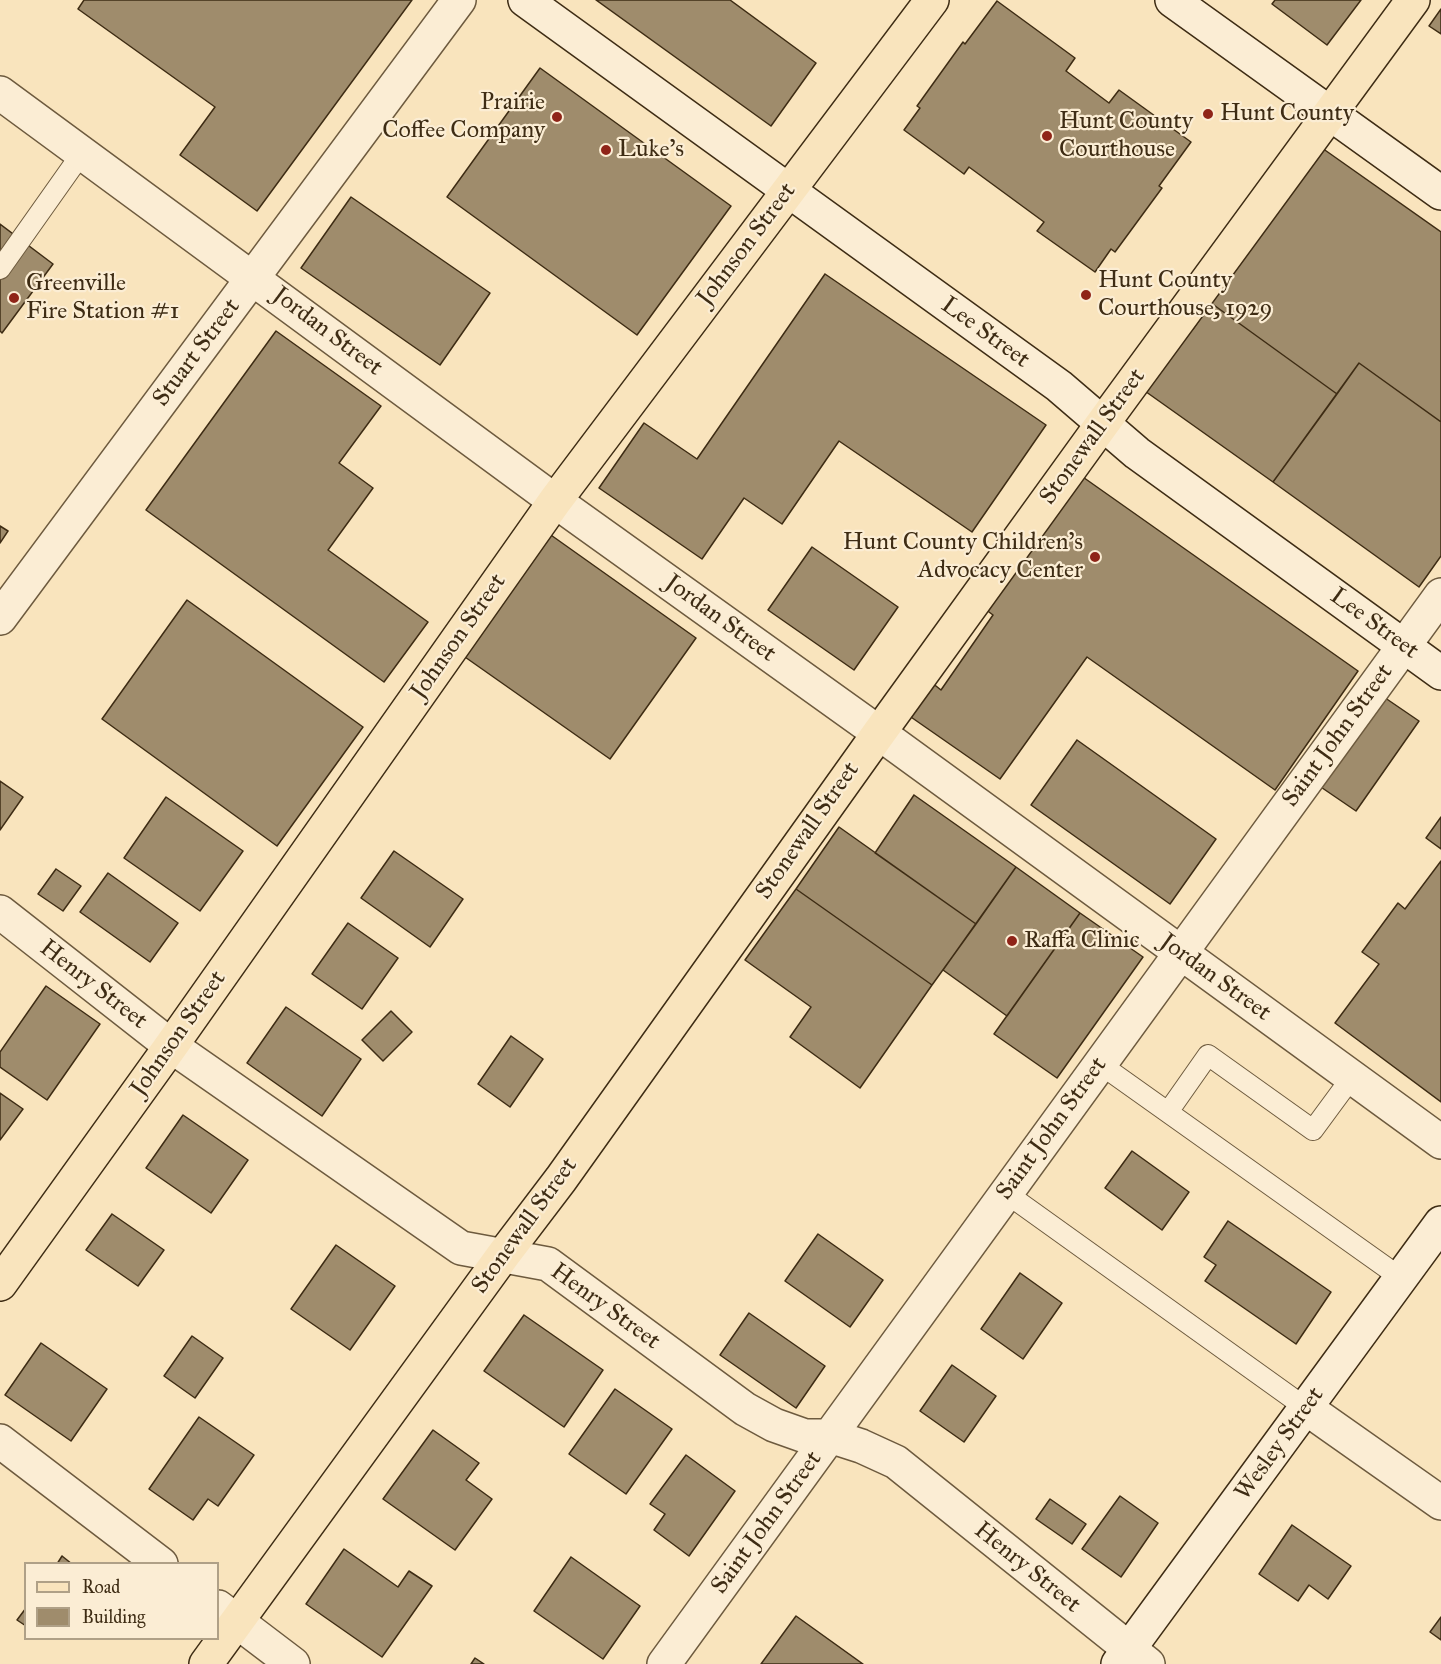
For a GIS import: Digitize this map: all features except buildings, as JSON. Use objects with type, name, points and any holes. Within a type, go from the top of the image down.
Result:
[{"type":"main road","name":"Johnson Street","points":[[0,1284],[171,1046],[555,501],[932,0]]},
{"type":"main road","name":"Stonewall Street","points":[[219,1633],[227,1614],[561,1179],[1103,423],[1413,0]]},
{"type":"main road","name":"Stonewall Street","points":[[206,1664],[216,1640]]},
{"type":"street","name":"Stuart Street","points":[[0,618],[459,0]]},
{"type":"street","name":"Lee Street","points":[[525,0],[1059,386],[1137,453],[1441,673]]},
{"type":"street","points":[[1172,0],[1441,193]]},
{"type":"street","name":"Jordan Street","points":[[0,93],[555,501],[879,733],[1441,1142]]},
{"type":"street","name":"Saint John Street","points":[[664,1664],[1441,595]]},
{"type":"street","name":"Henry Street","points":[[0,912],[171,1046],[461,1248],[504,1254],[548,1264],[745,1409],[774,1425],[805,1437],[830,1436],[861,1446],[896,1462],[1132,1659]]},
{"type":"street","name":"Wesley Street","points":[[1132,1659],[1306,1408],[1441,1223]]},
{"type":"street","points":[[1306,1408],[1441,1503]]},
{"type":"street","points":[[0,1441],[160,1562]]},
{"type":"street","points":[[227,1614],[293,1664]]},
{"type":"lane","points":[[0,269],[82,153]]},
{"type":"lane","points":[[1168,1112],[1208,1055],[1313,1130],[1352,1077]]},
{"type":"lane","points":[[1100,1064],[1401,1278]]},
{"type":"lane","points":[[1006,1193],[1306,1408]]},
{"type":"place","name":"Hunt County","points":[[1208,114]]},
{"type":"place","name":"Prairie Coffee Company","points":[[557,117]]},
{"type":"place","name":"Hunt County Courthouse","points":[[1047,136]]},
{"type":"place","name":"Luke's","points":[[606,150]]},
{"type":"place","name":"Hunt County Courthouse, 1929","points":[[1086,295]]},
{"type":"place","name":"Greenville Fire Station #1","points":[[14,298]]},
{"type":"place","name":"Hunt County Children's Advocacy Center","points":[[1095,557]]},
{"type":"place","name":"Raffa Clinic","points":[[1012,941]]}]
